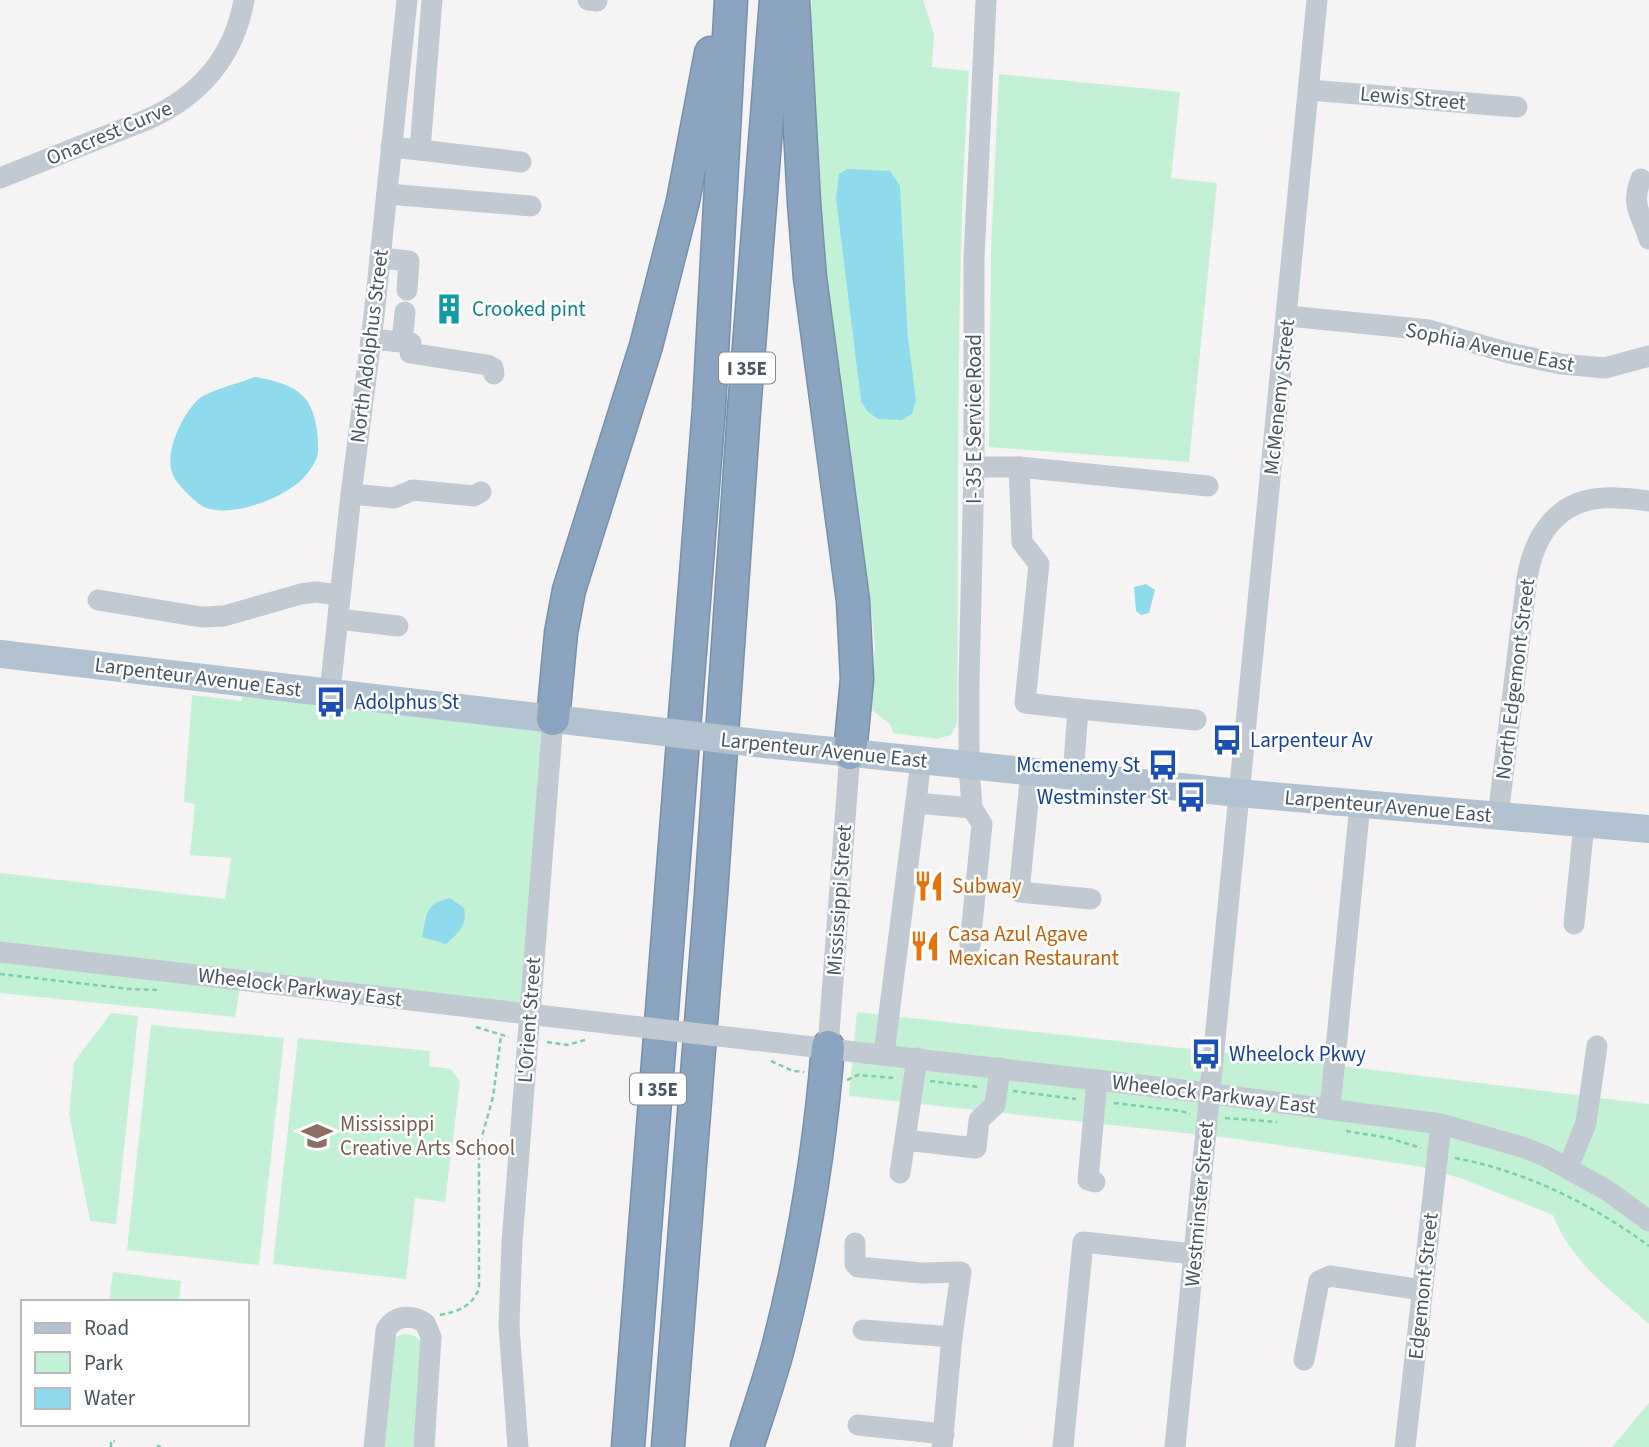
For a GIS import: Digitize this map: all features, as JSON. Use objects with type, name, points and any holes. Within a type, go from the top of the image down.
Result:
[{"type":"highway","points":[[554,719],[561,632],[569,590],[646,346],[683,201],[721,0]]},
{"type":"highway","name":"I 35E","points":[[628,1447],[709,408],[730,0]]},
{"type":"highway","name":"I 35E","points":[[668,1447],[776,0]]},
{"type":"highway","points":[[793,0],[810,278],[853,601],[858,679],[850,753]]},
{"type":"highway","points":[[747,1447],[779,1345],[799,1256],[810,1198],[828,1047]]},
{"type":"main road","name":"Larpenteur Avenue East","points":[[0,654],[921,761],[1649,830]]},
{"type":"street","name":"Onacrest Curve","points":[[0,178],[146,120],[186,99],[221,62],[234,38],[244,0]]},
{"type":"street","name":"North Adolphus Street","points":[[330,692],[407,0]]},
{"type":"street","points":[[420,150],[432,0]]},
{"type":"street","points":[[588,0],[597,1]]},
{"type":"street","name":"I- 35 E Service Road","points":[[970,945],[982,824],[972,808],[969,765],[974,258],[986,0]]},
{"type":"street","name":"McMenemy Street","points":[[1238,793],[1288,316],[1317,0]]},
{"type":"street","name":"Lewis Street","points":[[1309,90],[1517,107]]},
{"type":"street","points":[[391,147],[521,162]]},
{"type":"street","points":[[1641,179],[1635,193],[1637,212],[1649,239]]},
{"type":"street","points":[[387,194],[531,206]]},
{"type":"street","points":[[380,258],[410,261],[407,290]]},
{"type":"street","points":[[402,342],[405,312]]},
{"type":"street","name":"Sophia Avenue East","points":[[1288,316],[1429,330],[1508,354],[1561,364],[1605,368],[1649,356]]},
{"type":"street","points":[[371,339],[411,343],[410,353],[487,365],[493,368],[494,374]]},
{"type":"street","points":[[974,467],[1019,467],[1208,486]]},
{"type":"street","points":[[1019,467],[1022,542],[1039,564],[1025,703],[1196,720]]},
{"type":"street","points":[[351,494],[394,498],[413,490],[474,496],[481,492]]},
{"type":"street","name":"North Edgemont Street","points":[[1498,816],[1527,578],[1535,543],[1556,517],[1586,501],[1602,498],[1649,501]]},
{"type":"street","points":[[98,600],[201,617],[224,616],[301,594],[315,592],[340,595]]},
{"type":"street","points":[[338,619],[398,626]]},
{"type":"street","points":[[1073,776],[1078,709]]},
{"type":"street","name":"L'Orient Street","points":[[518,1447],[509,1326],[512,1242],[554,719]]},
{"type":"street","name":"Mississippi Street","points":[[828,1047],[850,753]]},
{"type":"street","points":[[884,1054],[921,761]]},
{"type":"street","points":[[1031,772],[1019,892],[1091,899]]},
{"type":"street","name":"Westminster Street","points":[[1175,1447],[1238,793]]},
{"type":"street","points":[[916,803],[972,808]]},
{"type":"street","points":[[1330,1109],[1360,804]]},
{"type":"street","points":[[1574,924],[1584,824]]},
{"type":"street","name":"Wheelock Parkway East","points":[[0,952],[607,1023],[757,1046],[828,1047],[1000,1068],[1096,1090],[1209,1093],[1441,1124],[1525,1148],[1568,1168],[1608,1191],[1649,1221]]},
{"type":"street","points":[[1568,1168],[1586,1123],[1597,1046]]},
{"type":"street","points":[[900,1173],[917,1058]]},
{"type":"street","points":[[905,1140],[976,1148],[979,1120],[995,1105],[1000,1068]]},
{"type":"street","points":[[1095,1182],[1088,1180],[1096,1090]]},
{"type":"street","name":"Edgemont Street","points":[[1405,1447],[1441,1124]]},
{"type":"street","points":[[1063,1447],[1083,1242],[1194,1254]]},
{"type":"street","points":[[855,1243],[855,1264],[858,1267],[922,1273],[961,1272],[943,1441],[858,1425]]},
{"type":"street","points":[[1304,1360],[1319,1281],[1329,1276],[1423,1290]]},
{"type":"street","points":[[374,1447],[386,1329],[393,1321],[404,1317],[425,1323],[431,1337],[424,1447]]},
{"type":"street","points":[[863,1330],[952,1337]]},
{"type":"path","points":[[425,1323],[442,1314],[464,1308],[474,1299],[479,1289],[479,1147],[493,1097],[501,1037],[481,1030]]},
{"type":"path","points":[[551,1042],[567,1045],[587,1040]]},
{"type":"path","points":[[757,1046],[793,1071],[805,1072]]},
{"type":"path","points":[[858,1075],[997,1090],[1096,1090],[1194,1115]]},
{"type":"path","points":[[1222,1117],[1286,1123]]},
{"type":"path","points":[[1338,1130],[1389,1138],[1412,1146]]},
{"type":"path","points":[[1453,1158],[1523,1178],[1559,1192],[1615,1221],[1649,1246]]},
{"type":"path","points":[[111,1447],[111,1441],[115,1441]]},
{"type":"green space","points":[[812,0],[923,0],[934,34],[932,67],[969,71],[960,315],[957,723],[951,735],[937,739],[893,733],[891,725],[870,708],[875,647],[870,597],[849,468],[834,404],[807,85]],"holes":[[[900,186],[908,338],[867,411],[861,401],[836,199]]]},
{"type":"green space","points":[[999,74],[1180,92],[1171,178],[1217,183],[1189,462],[989,447],[991,250]]},
{"type":"green space","points":[[244,682],[553,719],[529,1014],[241,981],[235,1017],[0,993],[0,873],[225,899],[231,858],[190,855],[195,804],[184,802],[192,695],[242,701]]},
{"type":"green space","points":[[857,1012],[1334,1065],[1649,1104],[1649,1324],[1594,1275],[1570,1247],[1553,1215],[1463,1179],[1422,1167],[1238,1139],[849,1096]]},
{"type":"green space","points":[[111,1013],[138,1016],[116,1224],[90,1221],[69,1114],[74,1062]]},
{"type":"green space","points":[[151,1025],[284,1038],[259,1265],[127,1250]]},
{"type":"green space","points":[[298,1038],[430,1051],[429,1066],[451,1069],[460,1082],[445,1202],[415,1198],[406,1279],[273,1264]]},
{"type":"green space","points":[[113,1272],[181,1281],[179,1300],[109,1300]]},
{"type":"green space","points":[[403,1334],[415,1336],[424,1345],[418,1447],[378,1447],[392,1339]]},
{"type":"green space","points":[[1649,1403],[1649,1447],[1612,1447]]},
{"type":"water","points":[[847,169],[890,171],[900,186],[908,338],[916,400],[912,414],[902,420],[878,419],[867,411],[861,401],[836,199],[839,174]]},
{"type":"water","points":[[255,377],[287,386],[304,397],[316,424],[318,453],[309,471],[285,492],[256,505],[213,510],[195,501],[173,475],[171,456],[176,434],[187,413],[204,395]]},
{"type":"water","points":[[1146,584],[1155,590],[1149,613],[1141,615],[1136,611],[1134,587]]},
{"type":"water","points":[[450,898],[464,908],[465,919],[461,928],[446,944],[422,937],[431,907]]},
{"type":"place","name":"Crooked pint","points":[[449,309]]},
{"type":"place","name":"Adolphus St","points":[[331,702]]},
{"type":"place","name":"Larpenteur Av","points":[[1227,740]]},
{"type":"place","name":"Mcmenemy St","points":[[1163,765]]},
{"type":"place","name":"Westminster St","points":[[1191,797]]},
{"type":"place","name":"Subway","points":[[929,886]]},
{"type":"place","name":"Casa Azul Agave Mexican Restaurant","points":[[925,946]]},
{"type":"place","name":"Wheelock Pkwy","points":[[1206,1054]]},
{"type":"place","name":"Mississippi Creative Arts School","points":[[317,1136]]}]
